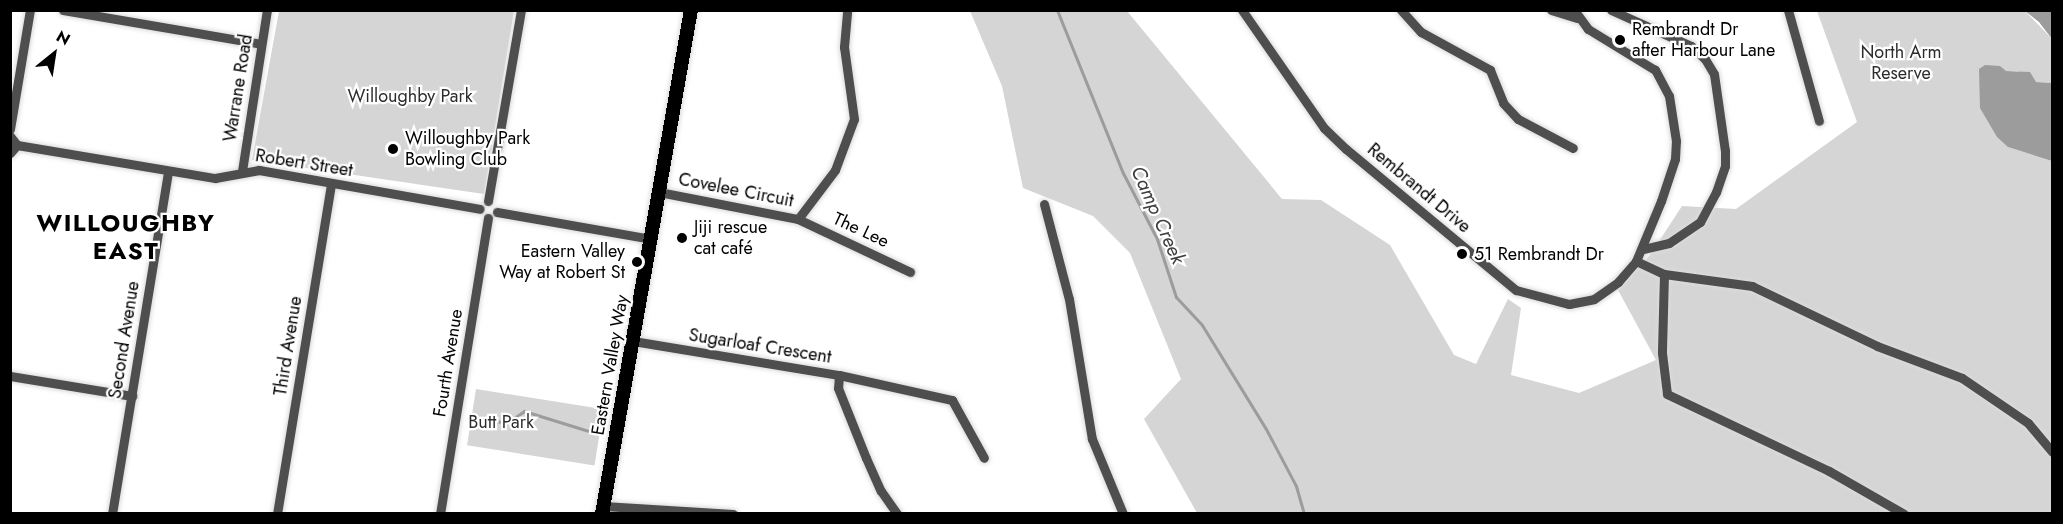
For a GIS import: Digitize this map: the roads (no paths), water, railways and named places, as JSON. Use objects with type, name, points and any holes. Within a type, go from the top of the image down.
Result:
[{"type":"main road","name":"Eastern Valley Way","points":[[603,510],[691,10]]},
{"type":"street","points":[[10,129],[30,10]]},
{"type":"street","points":[[63,10],[261,44]]},
{"type":"street","name":"Warrane Road","points":[[242,171],[267,10]]},
{"type":"street","points":[[521,10],[488,201],[480,209],[488,218],[497,212],[651,239]]},
{"type":"street","name":"Covelee Circuit","points":[[659,192],[798,219],[835,170],[854,119],[844,47],[847,10]]},
{"type":"street","name":"Rembrandt Drive","points":[[1242,10],[1324,128],[1516,290],[1569,304],[1594,299],[1618,282],[1636,261],[1675,159],[1669,96],[1655,70],[1645,60],[1588,30],[1576,14]]},
{"type":"street","points":[[1401,10],[1420,32],[1490,70],[1503,104],[1518,118],[1573,148]]},
{"type":"street","points":[[1551,10],[1576,14]]},
{"type":"street","points":[[1611,10],[1691,46],[1706,59],[1714,74],[1725,151],[1719,183],[1700,222],[1669,243],[1642,249]]},
{"type":"street","points":[[1788,10],[1819,121]]},
{"type":"street","points":[[10,136],[14,149]]},
{"type":"street","name":"Robert Street","points":[[14,149],[215,178],[242,171],[259,170],[480,209]]},
{"type":"street","name":"Second Avenue","points":[[112,513],[168,172]]},
{"type":"street","name":"Third Avenue","points":[[277,513],[331,184]]},
{"type":"street","points":[[488,201],[494,203],[497,212]]},
{"type":"street","points":[[1044,204],[1069,299],[1092,439],[1123,513]]},
{"type":"street","name":"Fourth Avenue","points":[[440,513],[488,218]]},
{"type":"street","name":"The Lee","points":[[798,219],[910,272]]},
{"type":"street","points":[[1636,261],[1664,274],[1752,286],[1877,346],[1962,378],[2028,423],[2052,452]]},
{"type":"street","points":[[1664,274],[1662,352],[1668,394],[1810,461],[1904,513]]},
{"type":"street","name":"Sugarloaf Crescent","points":[[633,342],[839,375],[838,388],[866,458],[880,491],[897,513]]},
{"type":"street","points":[[839,375],[952,400],[984,458]]},
{"type":"street","points":[[10,376],[132,396]]},
{"type":"street","points":[[603,510],[734,513]]},
{"type":"waterway","name":"Camp Creek","points":[[1057,10],[1123,173],[1157,239],[1176,297],[1202,325],[1266,429],[1296,486],[1304,514]]},
{"type":"waterway","points":[[473,417],[507,423],[524,411],[592,432]]},
{"type":"place","name":"Rembrandt Dr after Harbour Lane","points":[[1620,40]]},
{"type":"place","name":"Willoughby Park Bowling Club","points":[[393,149]]},
{"type":"place","name":"Jiji rescue cat café","points":[[682,238]]},
{"type":"place","name":"51 Rembrandt Dr","points":[[1462,254]]},
{"type":"place","name":"Eastern Valley Way at Robert St","points":[[637,262]]},
{"type":"district","name":"WILLOUGHBY EAST","points":[[126,237]]},
{"type":"park label","name":"North Arm Reserve","points":[[1901,63]]},
{"type":"park label","name":"Willoughby Park","points":[[410,96]]},
{"type":"park label","name":"Butt Park","points":[[501,422]]}]
